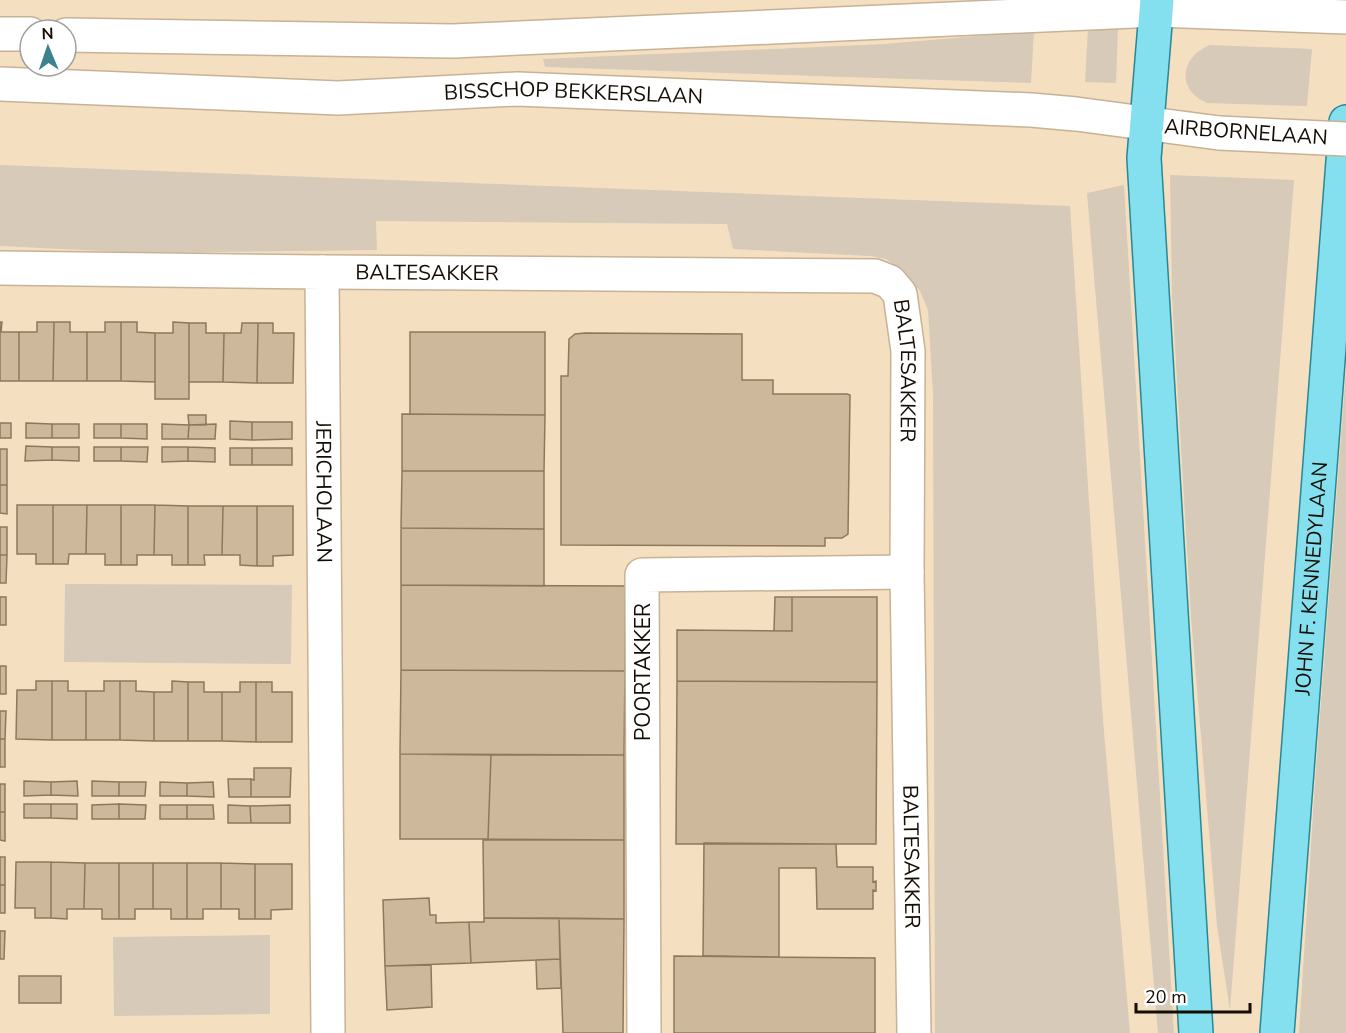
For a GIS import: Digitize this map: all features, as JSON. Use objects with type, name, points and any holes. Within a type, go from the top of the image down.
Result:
[{"type":"main road","points":[[1157,5],[1144,158],[1196,1033]]},
{"type":"main road","name":"JOHN F. KENNEDYLAAN","points":[[1277,1033],[1346,122]]},
{"type":"street","points":[[78,35],[453,41],[1157,5],[1228,12],[1346,17]]},
{"type":"street","points":[[0,34],[18,34]]},
{"type":"street","name":"BISSCHOP BEKKERSLAAN","points":[[0,84],[338,98],[517,89],[1031,110],[1146,124]]},
{"type":"street","name":"AIRBORNELAAN","points":[[1146,124],[1219,133],[1346,139]]},
{"type":"street","points":[[0,268],[322,272]]},
{"type":"street","name":"BALTESAKKER","points":[[322,272],[875,276],[890,282],[900,294],[908,351],[907,572],[914,1033]]},
{"type":"street","name":"JERICHOLAAN","points":[[322,272],[328,1033]]},
{"type":"street","name":"POORTAKKER","points":[[644,1033],[642,575],[907,572]]},
{"type":"shaded area","points":[[1088,28],[1118,28],[1116,83],[1085,82]]},
{"type":"shaded area","points":[[1034,31],[1031,83],[545,67],[543,59],[885,44]]},
{"type":"shaded area","points":[[1210,45],[1312,49],[1307,106],[1207,103],[1197,97],[1186,82],[1188,65],[1200,50]]},
{"type":"shaded area","points":[[0,165],[1070,206],[1103,720],[1130,1033],[935,1033],[933,394],[928,310],[920,291],[906,274],[886,259],[870,256],[733,249],[727,224],[376,221],[377,250],[145,253],[0,246]]},
{"type":"shaded area","points":[[1170,175],[1294,180],[1230,1010],[1217,926],[1191,617],[1172,296]]},
{"type":"shaded area","points":[[1124,185],[1174,1033],[1158,1033],[1087,193]]},
{"type":"shaded area","points":[[1346,371],[1346,1033],[1299,1033],[1315,782]]},
{"type":"shaded area","points":[[65,584],[292,585],[291,664],[64,662]]},
{"type":"shaded area","points":[[270,935],[270,1014],[114,1016],[113,937]]},
{"type":"building","points":[[0,322],[2,322],[1,332],[19,332],[19,381],[0,381]]},
{"type":"building","points":[[37,322],[54,322],[53,381],[19,381],[19,332],[37,332]]},
{"type":"building","points":[[54,322],[70,322],[70,332],[87,332],[87,381],[53,381]]},
{"type":"building","points":[[105,322],[121,322],[121,381],[87,381],[87,332],[105,332]]},
{"type":"building","points":[[121,322],[137,322],[137,332],[155,333],[155,382],[121,381]]},
{"type":"building","points":[[173,322],[189,323],[189,399],[155,399],[155,333],[173,333]]},
{"type":"building","points":[[189,323],[206,323],[206,333],[224,333],[223,382],[189,382]]},
{"type":"building","points":[[242,323],[258,323],[257,383],[223,382],[224,333],[241,333]]},
{"type":"building","points":[[258,323],[273,323],[273,333],[294,333],[293,383],[257,383]]},
{"type":"building","points":[[410,332],[545,332],[545,415],[410,414]]},
{"type":"building","points":[[575,334],[742,334],[742,380],[773,380],[773,394],[850,395],[848,534],[842,538],[825,538],[825,546],[561,545],[561,376],[568,376],[569,339]]},
{"type":"building","points":[[402,414],[545,415],[544,471],[402,471]]},
{"type":"building","points":[[188,415],[206,415],[206,425],[189,425]]},
{"type":"building","points":[[230,421],[252,422],[252,440],[230,439]]},
{"type":"building","points":[[252,422],[292,422],[292,439],[252,440]]},
{"type":"building","points":[[0,423],[11,423],[11,438],[0,438]]},
{"type":"building","points":[[26,423],[52,424],[52,438],[26,438]]},
{"type":"building","points":[[52,424],[79,424],[79,438],[52,438]]},
{"type":"building","points":[[94,424],[121,424],[121,438],[94,438]]},
{"type":"building","points":[[121,424],[147,424],[147,439],[121,438]]},
{"type":"building","points":[[162,424],[189,425],[188,439],[162,439]]},
{"type":"building","points":[[216,424],[215,439],[188,439],[189,425]]},
{"type":"building","points":[[26,446],[52,447],[52,460],[25,461]]},
{"type":"building","points":[[52,447],[79,447],[79,461],[52,460]]},
{"type":"building","points":[[94,447],[121,447],[121,461],[94,461]]},
{"type":"building","points":[[121,447],[148,447],[147,462],[121,461]]},
{"type":"building","points":[[162,447],[188,447],[188,461],[162,462]]},
{"type":"building","points":[[188,447],[215,448],[215,462],[188,461]]},
{"type":"building","points":[[230,448],[252,448],[252,465],[230,465]]},
{"type":"building","points":[[252,448],[292,448],[292,465],[252,465]]},
{"type":"building","points":[[0,449],[7,449],[7,485],[0,485]]},
{"type":"building","points":[[402,471],[544,471],[544,529],[401,528]]},
{"type":"building","points":[[0,485],[7,485],[7,514],[0,513]]},
{"type":"building","points":[[17,505],[53,505],[53,564],[36,564],[36,554],[17,554]]},
{"type":"building","points":[[53,505],[87,505],[86,554],[69,554],[68,564],[53,564]]},
{"type":"building","points":[[87,505],[121,505],[121,565],[105,565],[105,554],[86,554]]},
{"type":"building","points":[[121,505],[155,505],[154,555],[137,555],[137,565],[121,565]]},
{"type":"building","points":[[155,505],[188,506],[188,565],[172,565],[172,555],[154,555]]},
{"type":"building","points":[[188,506],[223,506],[222,555],[204,555],[205,565],[188,565]]},
{"type":"building","points":[[223,506],[257,506],[257,566],[240,565],[240,555],[222,555]]},
{"type":"building","points":[[257,506],[293,506],[293,555],[273,556],[273,566],[257,566]]},
{"type":"building","points":[[0,527],[7,527],[7,555],[0,555]]},
{"type":"building","points":[[401,528],[544,529],[544,586],[401,585]]},
{"type":"building","points":[[0,555],[7,555],[6,583],[0,583]]},
{"type":"building","points":[[401,585],[625,586],[625,671],[401,670]]},
{"type":"building","points":[[0,597],[6,597],[6,625],[0,625]]},
{"type":"building","points":[[775,597],[792,597],[792,631],[774,631]]},
{"type":"building","points":[[792,597],[877,597],[877,682],[677,681],[677,630],[792,631]]},
{"type":"building","points":[[0,666],[6,666],[6,694],[0,694]]},
{"type":"building","points":[[401,670],[625,671],[624,755],[400,754]]},
{"type":"building","points":[[36,681],[52,681],[52,740],[16,739],[17,690],[36,690]]},
{"type":"building","points":[[52,681],[68,681],[68,691],[86,691],[86,740],[52,740]]},
{"type":"building","points":[[104,681],[120,681],[120,740],[86,740],[86,691],[104,691]]},
{"type":"building","points":[[120,681],[136,681],[136,691],[154,692],[154,741],[120,740]]},
{"type":"building","points":[[172,681],[188,682],[188,741],[154,741],[154,692],[172,692]]},
{"type":"building","points":[[677,681],[877,682],[876,844],[676,844]]},
{"type":"building","points":[[188,682],[204,682],[204,692],[222,692],[222,741],[188,741]]},
{"type":"building","points":[[240,682],[256,682],[256,742],[222,741],[222,692],[240,692]]},
{"type":"building","points":[[256,682],[272,682],[272,692],[292,692],[292,742],[256,742]]},
{"type":"building","points":[[0,711],[6,711],[5,739],[0,739]]},
{"type":"building","points":[[0,739],[5,739],[5,767],[0,767]]},
{"type":"building","points":[[400,754],[491,755],[488,839],[400,839]]},
{"type":"building","points":[[491,755],[624,755],[624,840],[488,839]]},
{"type":"building","points":[[254,768],[291,768],[290,797],[251,797],[251,779],[254,780]]},
{"type":"building","points":[[228,779],[251,779],[251,797],[229,797]]},
{"type":"building","points":[[24,781],[51,782],[51,795],[24,796]]},
{"type":"building","points":[[77,781],[78,796],[51,795],[51,782]]},
{"type":"building","points":[[92,781],[119,782],[119,796],[92,796]]},
{"type":"building","points":[[119,782],[146,782],[145,796],[119,796]]},
{"type":"building","points":[[160,782],[187,783],[187,796],[160,796]]},
{"type":"building","points":[[213,782],[214,797],[187,796],[187,783]]},
{"type":"building","points":[[0,784],[5,784],[5,812],[0,812]]},
{"type":"building","points":[[24,804],[51,804],[51,818],[24,818]]},
{"type":"building","points":[[51,804],[77,804],[77,819],[51,818]]},
{"type":"building","points":[[119,804],[119,819],[92,819],[92,805]]},
{"type":"building","points":[[119,804],[146,805],[145,819],[119,819]]},
{"type":"building","points":[[160,805],[187,805],[187,819],[160,819]]},
{"type":"building","points":[[187,805],[213,805],[214,819],[187,819]]},
{"type":"building","points":[[228,805],[250,806],[251,823],[228,823]]},
{"type":"building","points":[[290,805],[290,823],[251,823],[250,806]]},
{"type":"building","points":[[0,812],[5,812],[5,841],[0,840]]},
{"type":"building","points":[[483,840],[624,840],[624,919],[484,918]]},
{"type":"building","points":[[704,843],[836,844],[837,867],[873,867],[873,882],[876,881],[876,891],[873,890],[873,909],[817,909],[816,868],[779,868],[779,957],[703,956]]},
{"type":"building","points":[[0,857],[5,857],[5,885],[0,885]]},
{"type":"building","points":[[16,862],[51,862],[51,918],[35,918],[35,908],[15,908]]},
{"type":"building","points":[[51,862],[85,863],[84,909],[67,909],[67,919],[51,918]]},
{"type":"building","points":[[85,863],[119,863],[119,919],[102,919],[102,909],[84,909]]},
{"type":"building","points":[[119,863],[153,863],[153,909],[135,909],[135,919],[119,919]]},
{"type":"building","points":[[153,863],[187,863],[187,919],[171,919],[171,909],[153,909]]},
{"type":"building","points":[[187,863],[221,863],[221,909],[203,909],[203,919],[187,919]]},
{"type":"building","points":[[221,863],[255,864],[255,919],[239,919],[239,909],[221,909]]},
{"type":"building","points":[[255,864],[292,864],[292,909],[271,910],[271,919],[255,919]]},
{"type":"building","points":[[0,885],[5,885],[5,913],[0,913]]},
{"type":"building","points":[[429,898],[430,915],[436,915],[436,923],[469,922],[471,963],[385,966],[383,900]]},
{"type":"building","points":[[484,918],[559,918],[560,959],[471,963],[469,922],[484,922]]},
{"type":"building","points":[[559,918],[624,919],[623,1033],[563,1033]]},
{"type":"building","points":[[0,931],[5,931],[4,959],[0,959]]},
{"type":"building","points":[[674,956],[875,958],[875,1033],[674,1033]]},
{"type":"building","points":[[560,959],[561,988],[537,989],[536,960]]},
{"type":"building","points":[[431,965],[432,1007],[387,1010],[385,966]]},
{"type":"building","points":[[19,976],[61,976],[61,1003],[19,1003]]}]
